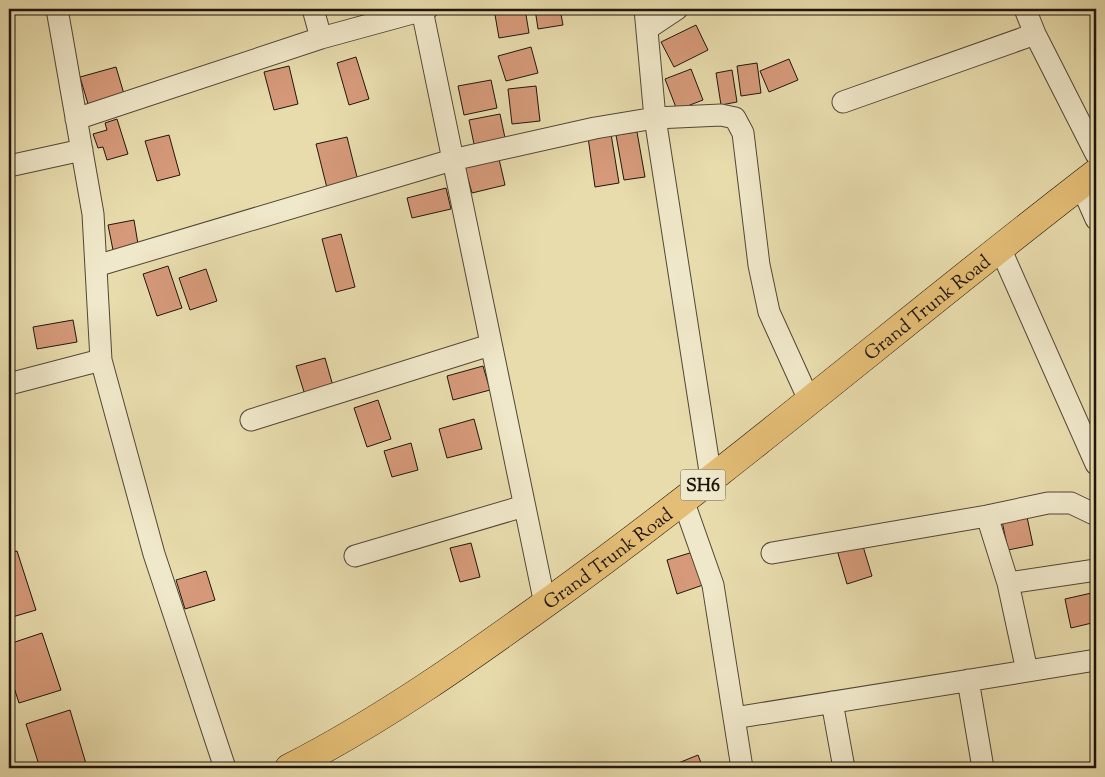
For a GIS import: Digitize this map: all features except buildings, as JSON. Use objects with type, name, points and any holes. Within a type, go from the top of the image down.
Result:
[{"type":"main road","name":"Grand Trunk Road","points":[[289,768],[404,701],[545,604],[619,550],[1089,179]]},
{"type":"street","points":[[57,9],[93,214],[101,360],[154,554],[224,768]]},
{"type":"street","points":[[313,9],[321,38]]},
{"type":"street","points":[[677,9],[646,19],[655,118],[711,478]]},
{"type":"street","points":[[1025,9],[1034,34],[1096,154]]},
{"type":"street","points":[[76,119],[321,38],[425,10],[452,160],[545,604]]},
{"type":"street","points":[[843,102],[1034,34]]},
{"type":"street","points":[[96,266],[452,160],[595,128],[655,118],[722,115],[735,118],[743,133],[759,265],[769,312],[809,400]]},
{"type":"street","points":[[9,166],[82,150]]},
{"type":"street","points":[[1089,179],[1096,219]]},
{"type":"street","points":[[1000,248],[1096,464]]},
{"type":"street","points":[[251,420],[490,345]]},
{"type":"street","points":[[9,384],[101,360]]},
{"type":"street","points":[[683,500],[713,585],[742,768]]},
{"type":"street","points":[[772,554],[987,516],[1048,502],[1072,503],[1096,515]]},
{"type":"street","points":[[355,556],[524,506]]},
{"type":"street","points":[[987,516],[1008,583],[1026,671]]},
{"type":"street","points":[[1008,583],[1096,570]]},
{"type":"street","points":[[734,718],[1096,660]]},
{"type":"street","points":[[968,680],[983,768]]},
{"type":"street","points":[[832,702],[844,768]]}]
